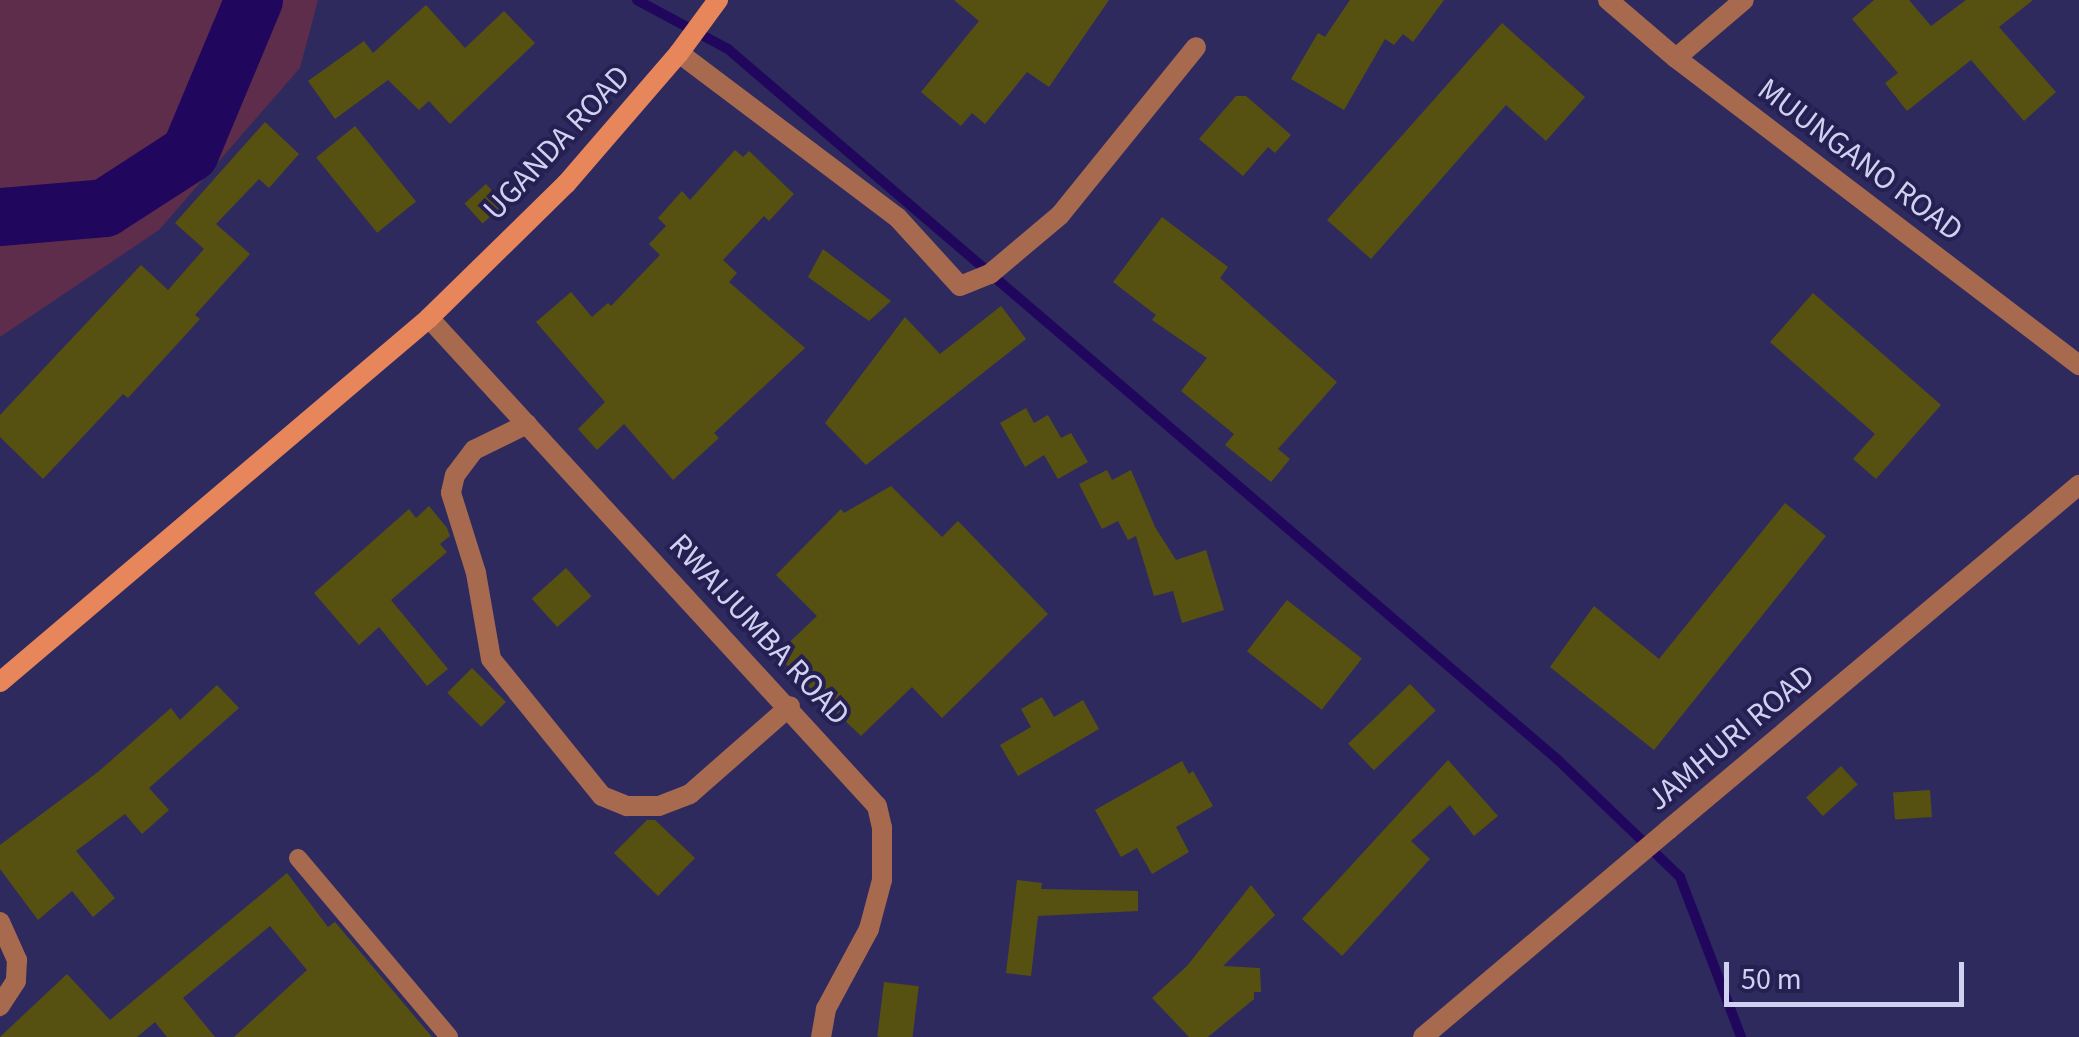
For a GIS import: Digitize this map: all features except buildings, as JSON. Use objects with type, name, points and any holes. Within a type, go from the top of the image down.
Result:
[{"type":"main road","name":"UGANDA ROAD","points":[[0,682],[429,318],[566,184],[712,9]]},
{"type":"street","name":"MUUNGANO ROAD","points":[[1608,0],[1676,58],[2079,365]]},
{"type":"street","points":[[1676,58],[1744,0]]},
{"type":"street","points":[[679,53],[897,218],[960,286],[990,274],[1060,215],[1196,47]]},
{"type":"street","name":"RWAIJUMBA ROAD","points":[[429,318],[878,806],[882,880],[870,929],[826,1008],[821,1037]]},
{"type":"street","points":[[527,424],[474,450],[454,476],[451,493],[476,573],[491,660],[602,796],[627,806],[659,806],[690,794],[790,706]]},
{"type":"street","name":"JAMHURI ROAD","points":[[1423,1037],[2079,485]]},
{"type":"street","points":[[0,922],[17,960],[16,981],[0,1006]]},
{"type":"lane","points":[[298,858],[449,1037]]},
{"type":"shaded area","points":[[0,0],[318,0],[300,68],[159,230],[0,337]]},
{"type":"waterway","points":[[0,217],[105,208],[190,153],[254,0]]},
{"type":"waterway","points":[[637,0],[728,49],[1558,760],[1680,877],[1741,1037]]}]
